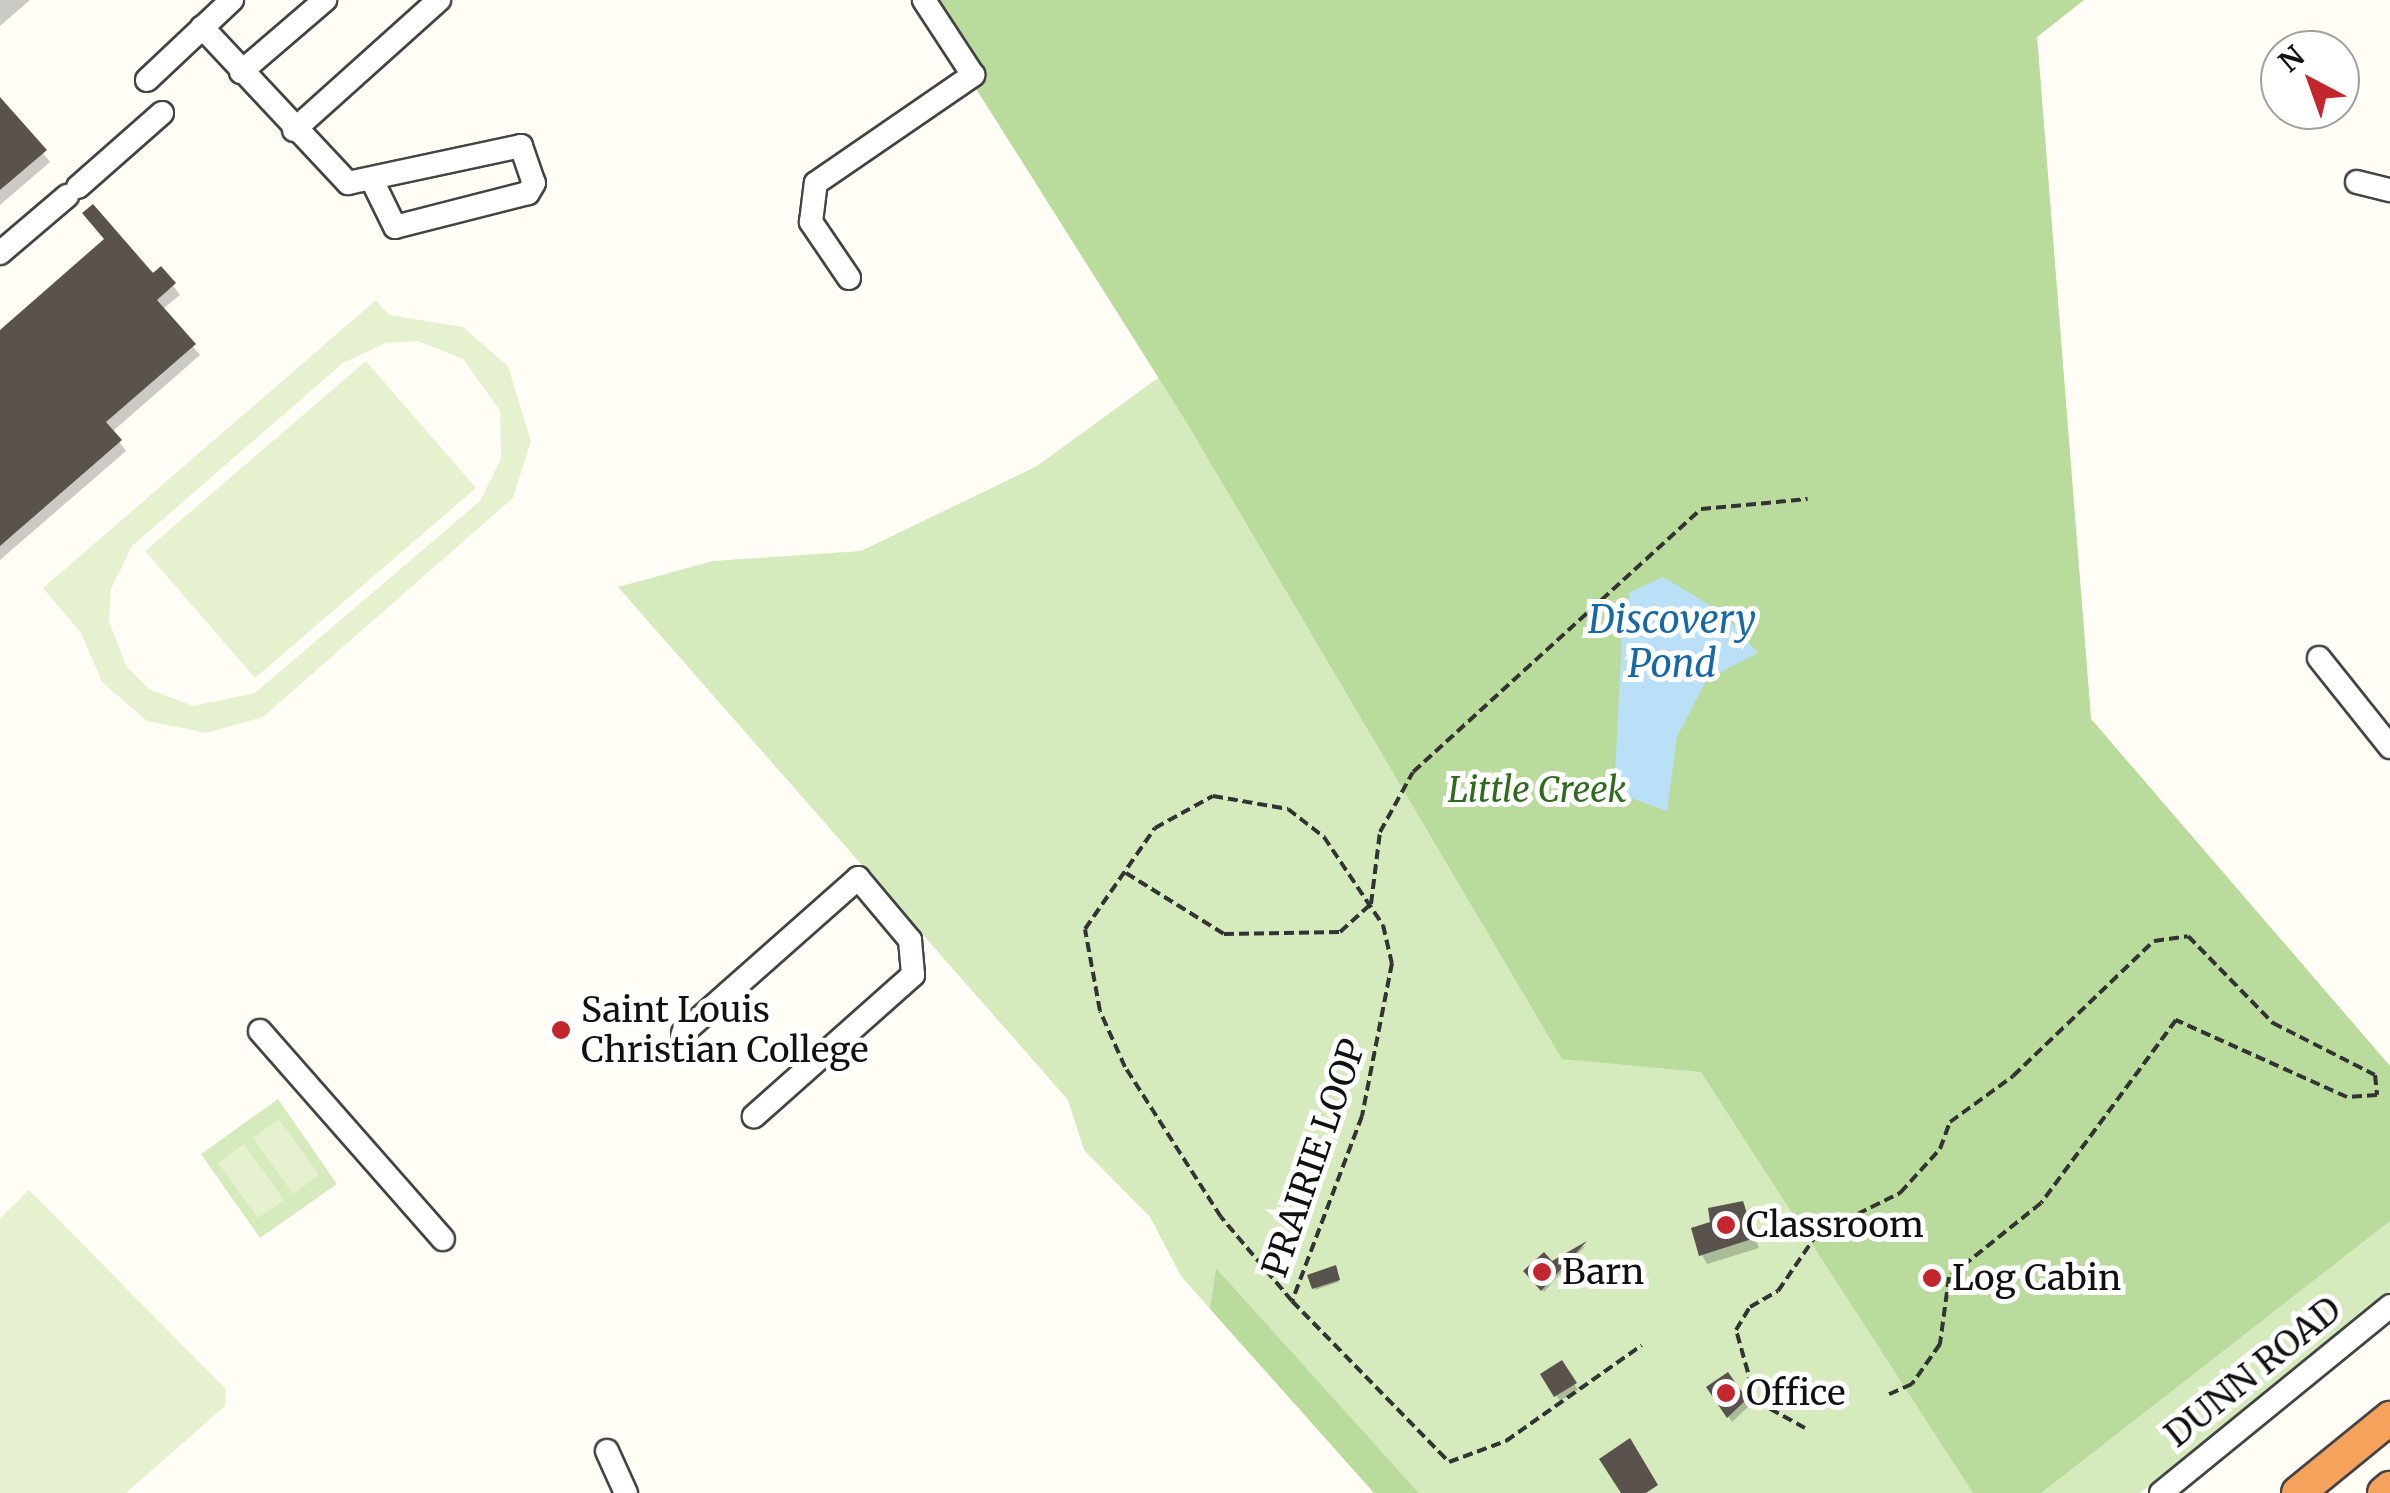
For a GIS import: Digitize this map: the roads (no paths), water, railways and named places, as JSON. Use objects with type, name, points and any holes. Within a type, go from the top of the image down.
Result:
[{"type":"highway","points":[[2298,1493],[2390,1418]]},
{"type":"highway","points":[[2384,1493],[2390,1488]]},
{"type":"street","points":[[148,80],[232,0]]},
{"type":"street","points":[[240,72],[325,0]]},
{"type":"street","points":[[294,130],[439,0]]},
{"type":"street","points":[[849,278],[812,222],[816,183],[974,75],[924,0]]},
{"type":"street","points":[[202,28],[348,183],[373,182],[521,146],[534,183],[528,193],[395,227],[373,182]]},
{"type":"street","points":[[0,253],[162,113]]},
{"type":"street","points":[[2357,182],[2390,190]]},
{"type":"street","points":[[2319,658],[2390,746]]},
{"type":"street","points":[[682,1033],[858,878],[910,940],[913,975],[754,1116]]},
{"type":"street","points":[[260,1031],[443,1239]]},
{"type":"street","name":"DUNN ROAD","points":[[2161,1493],[2390,1306]]},
{"type":"street","points":[[607,1451],[626,1493]]},
{"type":"water","name":"Discovery Pond","points":[[1663,577],[1723,613],[1758,653],[1707,679],[1677,737],[1667,811],[1614,792],[1623,617],[1630,592]]},
{"type":"place","name":"Saint Louis Christian College","points":[[561,1030]]},
{"type":"place","name":"Classroom","points":[[1726,1225]]},
{"type":"place","name":"Barn","points":[[1542,1272]]},
{"type":"place","name":"Log Cabin","points":[[1932,1278]]},
{"type":"place","name":"Office","points":[[1726,1393]]},
{"type":"park label","name":"Little Creek","points":[[1537,790]]}]
